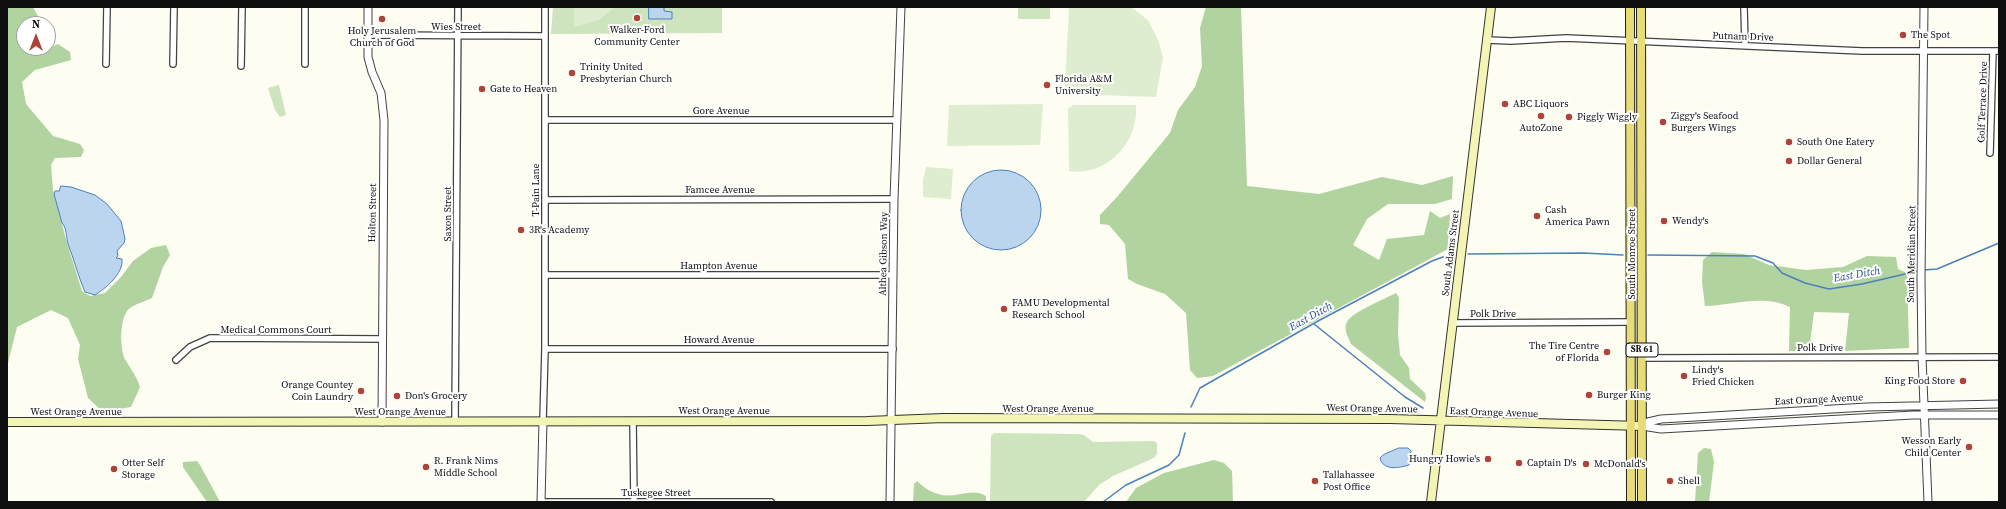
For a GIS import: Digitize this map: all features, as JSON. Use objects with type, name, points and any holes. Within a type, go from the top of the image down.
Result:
[{"type":"main road","name":"South Adams Street","points":[[1431,502],[1491,7]]},
{"type":"main road","name":"South Monroe Street","points":[[1630,7],[1631,502]]},
{"type":"main road","name":"South Monroe Street","points":[[1641,7],[1642,502]]},
{"type":"main road","points":[[1631,196],[1642,196]]},
{"type":"main road","points":[[1630,311],[1634,317],[1642,320]]},
{"type":"main road","name":"West Orange Avenue","points":[[7,422],[455,422],[891,420],[944,418],[1441,420]]},
{"type":"main road","name":"East Orange Avenue","points":[[1441,420],[1642,426]]},
{"type":"street","points":[[106,64],[107,7]]},
{"type":"street","points":[[173,64],[174,7]]},
{"type":"street","points":[[241,66],[242,7]]},
{"type":"street","points":[[305,7],[305,64]]},
{"type":"street","name":"Holton Street","points":[[368,7],[370,66],[381,93],[384,120],[382,422]]},
{"type":"street","name":"Saxon Street","points":[[455,422],[458,7]]},
{"type":"street","name":"T-Pain Lane","points":[[543,421],[545,349],[545,7]]},
{"type":"street","name":"Althea Gibson Way","points":[[890,502],[894,199],[901,7]]},
{"type":"street","points":[[1744,7],[1744,46]]},
{"type":"street","name":"South Meridian Street","points":[[1924,7],[1921,278],[1922,357],[1928,502]]},
{"type":"street","name":"Wies Street","points":[[368,36],[545,36]]},
{"type":"street","name":"Putnam Drive","points":[[1486,40],[1511,41],[1566,38],[1924,52],[1996,51]]},
{"type":"street","name":"Golf Terrace Drive","points":[[1990,152],[1996,51]]},
{"type":"street","name":"Gore Avenue","points":[[546,120],[896,120]]},
{"type":"street","name":"Famcee Avenue","points":[[545,200],[894,199]]},
{"type":"street","name":"Hampton Avenue","points":[[545,274],[893,275]]},
{"type":"street","name":"Polk Drive","points":[[1452,323],[1630,322]]},
{"type":"street","name":"Medical Commons Court","points":[[176,360],[190,347],[210,338],[383,339]]},
{"type":"street","name":"Howard Avenue","points":[[545,349],[893,349]]},
{"type":"street","name":"Polk Drive","points":[[1642,358],[1999,357]]},
{"type":"street","name":"East Orange Avenue","points":[[1642,426],[1648,422],[1661,419],[1924,405],[1999,404]]},
{"type":"street","name":"East Orange Avenue","points":[[1642,426],[1662,430],[1925,415],[1999,415]]},
{"type":"street","points":[[541,502],[543,421]]},
{"type":"street","points":[[633,421],[634,502]]},
{"type":"street","name":"Tuskegee Street","points":[[541,502],[771,502]]},
{"type":"green space","points":[[7,7],[33,7],[38,16],[16,16],[16,56],[56,56],[56,45],[58,44],[70,52],[71,60],[35,70],[22,82],[26,104],[53,136],[80,144],[84,150],[81,157],[55,158],[51,165],[53,190],[82,291],[90,296],[105,293],[121,277],[133,261],[151,248],[166,245],[170,255],[163,267],[152,298],[130,308],[126,312],[122,325],[121,342],[124,356],[140,387],[131,407],[103,412],[88,398],[78,359],[80,345],[68,318],[51,310],[17,327],[7,367]]},
{"type":"green space","name":"Walker-Ford Community Center","points":[[553,7],[722,7],[722,33],[551,34]]},
{"type":"green space","points":[[574,7],[615,7],[599,20],[574,27]]},
{"type":"green space","points":[[1018,7],[1050,7],[1050,19],[1018,19]]},
{"type":"green space","points":[[1069,7],[1131,7],[1148,20],[1159,42],[1163,58],[1156,97],[1070,94],[1065,88]]},
{"type":"green space","points":[[1206,7],[1241,7],[1247,186],[1319,194],[1382,177],[1422,185],[1453,176],[1452,199],[1435,204],[1388,204],[1367,219],[1353,245],[1379,260],[1387,239],[1424,235],[1430,211],[1440,218],[1450,214],[1448,249],[1213,376],[1197,378],[1190,370],[1186,313],[1165,294],[1137,284],[1128,279],[1125,244],[1109,225],[1100,224],[1100,215],[1117,197],[1170,133],[1178,110],[1195,87],[1202,66],[1200,28]]},
{"type":"green space","points":[[279,85],[286,115],[280,117],[275,110],[268,88]]},
{"type":"green space","points":[[1043,104],[1040,145],[947,146],[949,105]]},
{"type":"green space","points":[[1073,105],[1136,105],[1136,119],[1132,132],[1126,144],[1108,163],[1083,171],[1069,171],[1068,109]]},
{"type":"green space","points":[[926,167],[953,169],[951,199],[923,197],[923,177]]},
{"type":"green space","points":[[1712,252],[1744,254],[1769,265],[1806,270],[1843,267],[1867,256],[1896,257],[1898,269],[1907,273],[1909,348],[1845,351],[1849,313],[1814,312],[1809,351],[1789,351],[1790,307],[1769,301],[1748,301],[1705,306],[1702,282],[1703,260]]},
{"type":"green space","points":[[1396,293],[1399,298],[1398,334],[1400,355],[1409,368],[1410,379],[1425,393],[1425,402],[1351,344],[1346,333],[1347,322],[1355,314]]},
{"type":"green space","points":[[994,433],[1079,434],[1084,435],[1093,442],[1154,441],[1157,443],[1157,454],[1154,458],[1113,476],[1099,485],[1084,502],[990,502],[991,436]]},
{"type":"green space","points":[[1704,448],[1711,449],[1714,462],[1709,502],[1695,502],[1698,453]]},
{"type":"green space","points":[[1214,460],[1224,463],[1232,471],[1233,502],[1126,502],[1136,488],[1164,473]]},
{"type":"green space","points":[[197,461],[220,502],[207,502],[183,467],[183,462]]},
{"type":"green space","points":[[917,481],[928,490],[942,495],[948,496],[976,492],[981,493],[986,496],[986,502],[913,502],[914,484]]},
{"type":"water","points":[[649,7],[664,7],[664,11],[672,12],[672,19],[649,19]]},
{"type":"water","points":[[993,170],[1009,170],[1030,181],[1041,202],[1041,218],[1030,239],[1009,250],[993,250],[979,244],[972,239],[967,232],[961,218],[961,202],[967,188],[972,181],[979,176]]},
{"type":"water","points":[[61,186],[71,187],[95,195],[107,204],[121,221],[125,239],[124,243],[117,251],[118,256],[116,258],[122,259],[120,270],[104,289],[95,295],[85,292],[68,244],[66,230],[62,223],[54,194],[55,191],[59,191]]},
{"type":"water","points":[[1399,448],[1408,448],[1411,451],[1409,465],[1392,468],[1384,465],[1380,458],[1383,455]]},
{"type":"waterway","name":"East Ditch","points":[[1924,270],[1937,269],[1999,243]]},
{"type":"waterway","name":"East Ditch","points":[[1468,254],[1583,253],[1623,255]]},
{"type":"waterway","name":"East Ditch","points":[[1191,407],[1200,388],[1318,321],[1432,261],[1451,254]]},
{"type":"waterway","name":"East Ditch","points":[[1648,255],[1755,256],[1773,263],[1782,273],[1805,283],[1829,289],[1862,284],[1918,271]]},
{"type":"waterway","points":[[1314,324],[1405,397],[1423,408]]},
{"type":"waterway","name":"East Ditch","points":[[1103,502],[1126,485],[1169,465],[1179,455],[1185,433]]},
{"type":"place","name":"Walker-Ford Community Center","points":[[637,18]]},
{"type":"place","name":"Holy Jerusalem Church of God","points":[[382,19]]},
{"type":"place","name":"The Spot","points":[[1903,35]]},
{"type":"place","name":"Trinity United Presbyterian Church","points":[[572,73]]},
{"type":"place","name":"Florida A&M University","points":[[1047,85]]},
{"type":"place","name":"Gate to Heaven","points":[[482,89]]},
{"type":"place","name":"ABC Liquors","points":[[1505,104]]},
{"type":"place","name":"AutoZone","points":[[1541,116]]},
{"type":"place","name":"Piggly Wiggly","points":[[1569,117]]},
{"type":"place","name":"Ziggy's Seafood Burgers Wings","points":[[1663,122]]},
{"type":"place","name":"South One Eatery","points":[[1789,142]]},
{"type":"place","name":"Dollar General","points":[[1789,161]]},
{"type":"place","name":"Cash America Pawn","points":[[1537,216]]},
{"type":"place","name":"Wendy's","points":[[1664,221]]},
{"type":"place","name":"3R's Academy","points":[[521,230]]},
{"type":"place","name":"FAMU Developmental Research School","points":[[1004,309]]},
{"type":"place","name":"The Tire Centre of Florida","points":[[1607,352]]},
{"type":"place","name":"Lindy's Fried Chicken","points":[[1684,376]]},
{"type":"place","name":"King Food Store","points":[[1963,381]]},
{"type":"place","name":"Orange Countey Coin Laundry","points":[[361,391]]},
{"type":"place","name":"Burger King","points":[[1589,395]]},
{"type":"place","name":"Don's Grocery","points":[[397,396]]},
{"type":"place","name":"Wesson Early Child Center","points":[[1969,447]]},
{"type":"place","name":"Hungry Howie's","points":[[1488,459]]},
{"type":"place","name":"Captain D's","points":[[1519,463]]},
{"type":"place","name":"McDonald's","points":[[1586,464]]},
{"type":"place","name":"R. Frank Nims Middle School","points":[[426,467]]},
{"type":"place","name":"Otter Self Storage","points":[[114,469]]},
{"type":"place","name":"Tallahassee Post Office","points":[[1315,481]]},
{"type":"place","name":"Shell","points":[[1670,481]]}]
